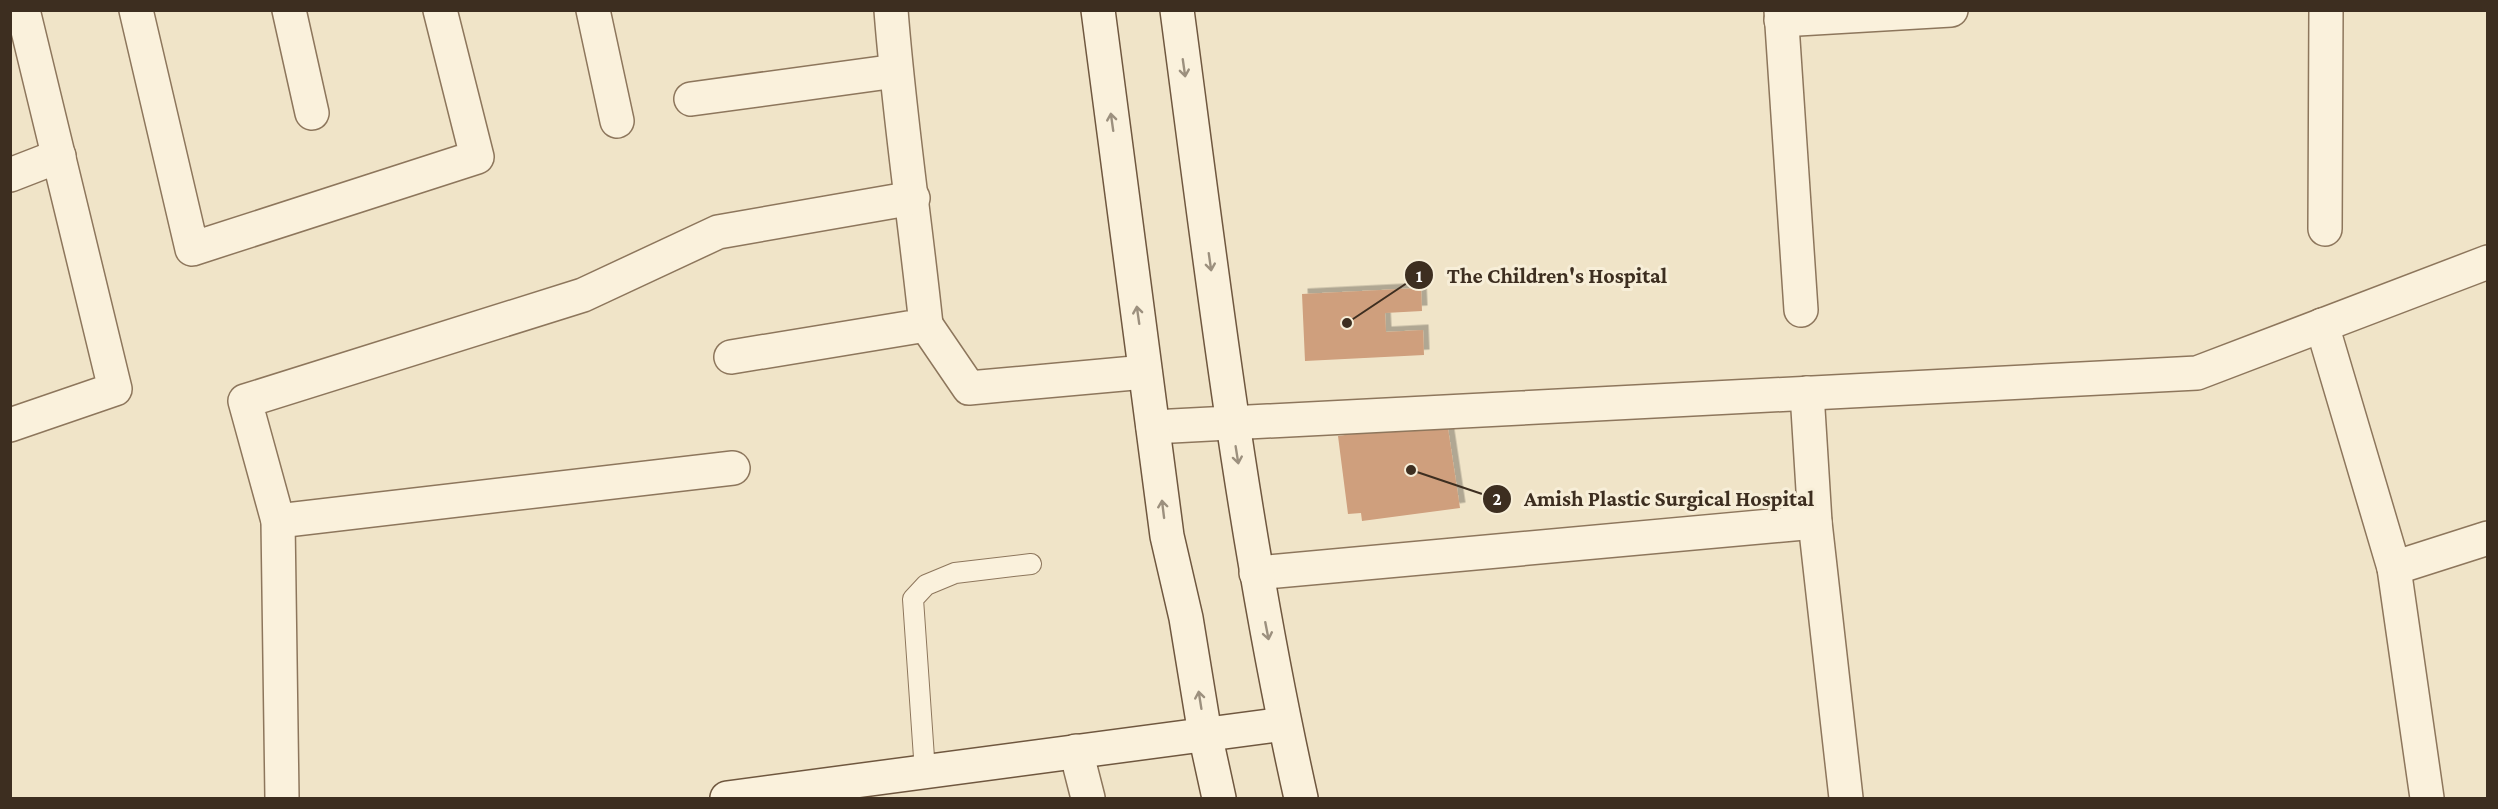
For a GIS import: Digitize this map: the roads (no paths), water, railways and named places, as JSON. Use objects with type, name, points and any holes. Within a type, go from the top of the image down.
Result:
[{"type":"street","points":[[10,425],[115,389],[23,10]]},
{"type":"street","points":[[136,10],[192,249],[477,157],[440,10]]},
{"type":"street","points":[[289,10],[312,113]]},
{"type":"street","points":[[593,10],[617,121]]},
{"type":"street","points":[[891,10],[896,71],[927,325],[969,388],[1145,372]]},
{"type":"street","points":[[1098,10],[1167,536],[1186,618],[1205,734],[1219,798]]},
{"type":"street","points":[[1177,10],[1232,423],[1256,573],[1284,724],[1301,798]]},
{"type":"street","points":[[1801,310],[1781,15],[1951,10]]},
{"type":"street","points":[[2325,229],[2326,10]]},
{"type":"street","points":[[691,99],[896,71]]},
{"type":"street","points":[[10,174],[59,156]]},
{"type":"street","points":[[282,798],[278,521],[244,401],[583,295],[718,231],[913,198]]},
{"type":"street","points":[[1153,427],[2197,373],[2487,261]]},
{"type":"street","points":[[731,357],[927,325]]},
{"type":"street","points":[[2322,325],[2394,568],[2427,798]]},
{"type":"street","points":[[1808,393],[1815,522],[1846,798]]},
{"type":"street","points":[[278,521],[733,468]]},
{"type":"street","points":[[1256,573],[1815,522]]},
{"type":"street","points":[[2394,568],[2487,538]]},
{"type":"street","points":[[727,798],[850,790],[925,772],[1284,724]]},
{"type":"street","points":[[1076,751],[1088,798]]},
{"type":"lane","points":[[925,772],[913,598],[926,585],[955,573],[1031,564]]},
{"type":"place","name":"The Children's Hospital","points":[[1347,323]]},
{"type":"place","name":"Amish Plastic Surgical Hospital","points":[[1411,470]]}]
